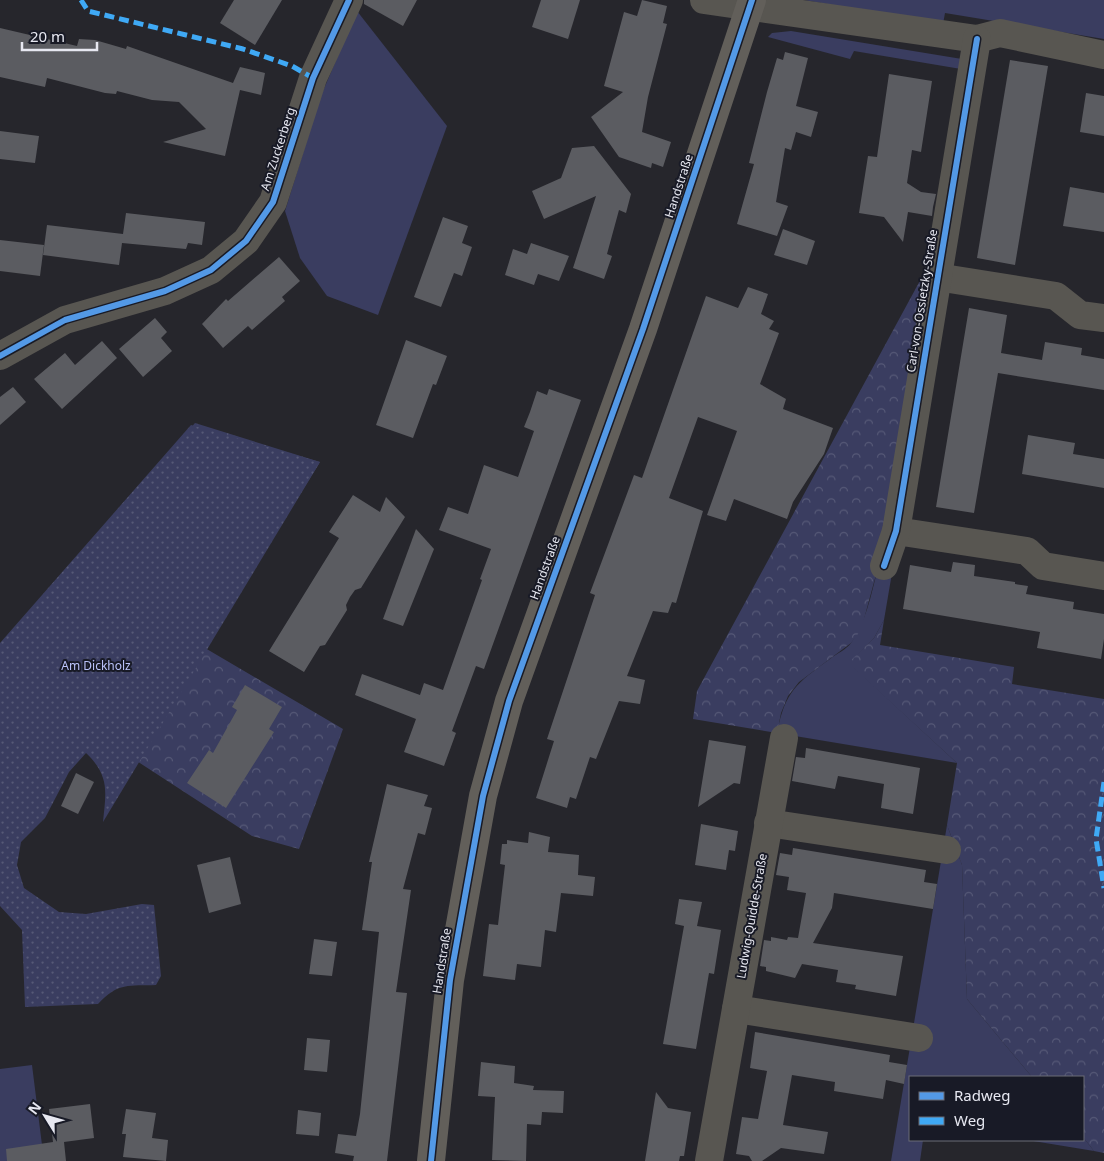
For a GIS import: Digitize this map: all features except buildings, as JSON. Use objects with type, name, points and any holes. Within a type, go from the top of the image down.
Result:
[{"type":"main road","name":"Handstraße","points":[[430,1161],[450,980],[483,796],[509,701],[643,329],[751,4]]},
{"type":"street","name":"Am Zuckerberg","points":[[0,356],[66,320],[165,292],[211,270],[246,241],[273,202],[313,78],[349,0]]},
{"type":"street","points":[[704,0],[751,4],[976,39],[1000,33],[1104,55]]},
{"type":"street","name":"Carl-von-Ossietzky-Straße","points":[[884,566],[896,531],[976,39]]},
{"type":"street","name":"Carl-von-Ossietzky-Straße","points":[[938,277],[1056,296],[1080,315],[1104,318]]},
{"type":"street","points":[[896,531],[1027,551],[1043,566],[1104,576]]},
{"type":"street","name":"Ludwig-Quidde-Straße","points":[[709,1161],[784,738]]},
{"type":"street","points":[[768,824],[947,850]]},
{"type":"street","points":[[736,1009],[919,1038]]},
{"type":"green space","points":[[804,0],[1104,0],[1104,39],[945,13],[943,24]]},
{"type":"green space","points":[[357,11],[447,126],[378,315],[327,296],[300,258],[285,211],[320,98]]},
{"type":"green space","points":[[791,31],[962,59],[961,69],[854,51],[850,59],[768,37],[772,33]]},
{"type":"green space","points":[[928,266],[877,571],[861,630],[851,643],[799,682],[788,696],[781,713],[777,733],[693,719],[697,691]]},
{"type":"green space","name":"Am Dickholz","points":[[195,423],[320,462],[205,648],[343,729],[299,849],[252,836],[0,672],[0,648]]},
{"type":"green space","name":"Am Dickholz","points":[[191,425],[320,462],[103,822],[105,785],[99,769],[86,753],[69,772],[45,818],[21,842],[17,865],[24,888],[59,912],[86,914],[142,904],[154,905],[161,976],[156,985],[124,987],[112,992],[98,1004],[25,1007],[22,930],[0,906],[0,643]]},
{"type":"green space","points":[[877,571],[892,573],[884,620],[874,638],[849,663],[957,763],[777,733],[784,707],[794,689],[809,675],[847,647],[856,635],[867,608]]},
{"type":"green space","points":[[884,620],[880,645],[1014,667],[1012,684],[1104,699],[1104,1153],[1094,1151],[1084,1138],[1084,1076],[1031,1076],[967,999],[962,865],[947,825],[957,763],[848,663],[874,638]]},
{"type":"green space","points":[[947,825],[962,865],[967,999],[1031,1076],[909,1076],[909,1141],[923,1141],[920,1161],[891,1161]]},
{"type":"green space","points":[[32,1065],[44,1161],[0,1161],[0,1069]]},
{"type":"green space","points":[[1084,1138],[1094,1151],[1033,1141],[1084,1141]]},
{"type":"marked path","points":[[81,0],[88,11],[243,49],[292,66],[313,78]]},
{"type":"marked path","points":[[1104,782],[1096,839],[1104,888]]},
{"type":"cycle path","points":[[0,356],[65,320],[165,291],[211,270],[246,241],[273,202],[313,78],[349,0]]},
{"type":"cycle path","points":[[431,1161],[450,980],[483,796],[509,701],[643,329],[752,0]]},
{"type":"cycle path","points":[[884,566],[896,531],[977,39]]}]
